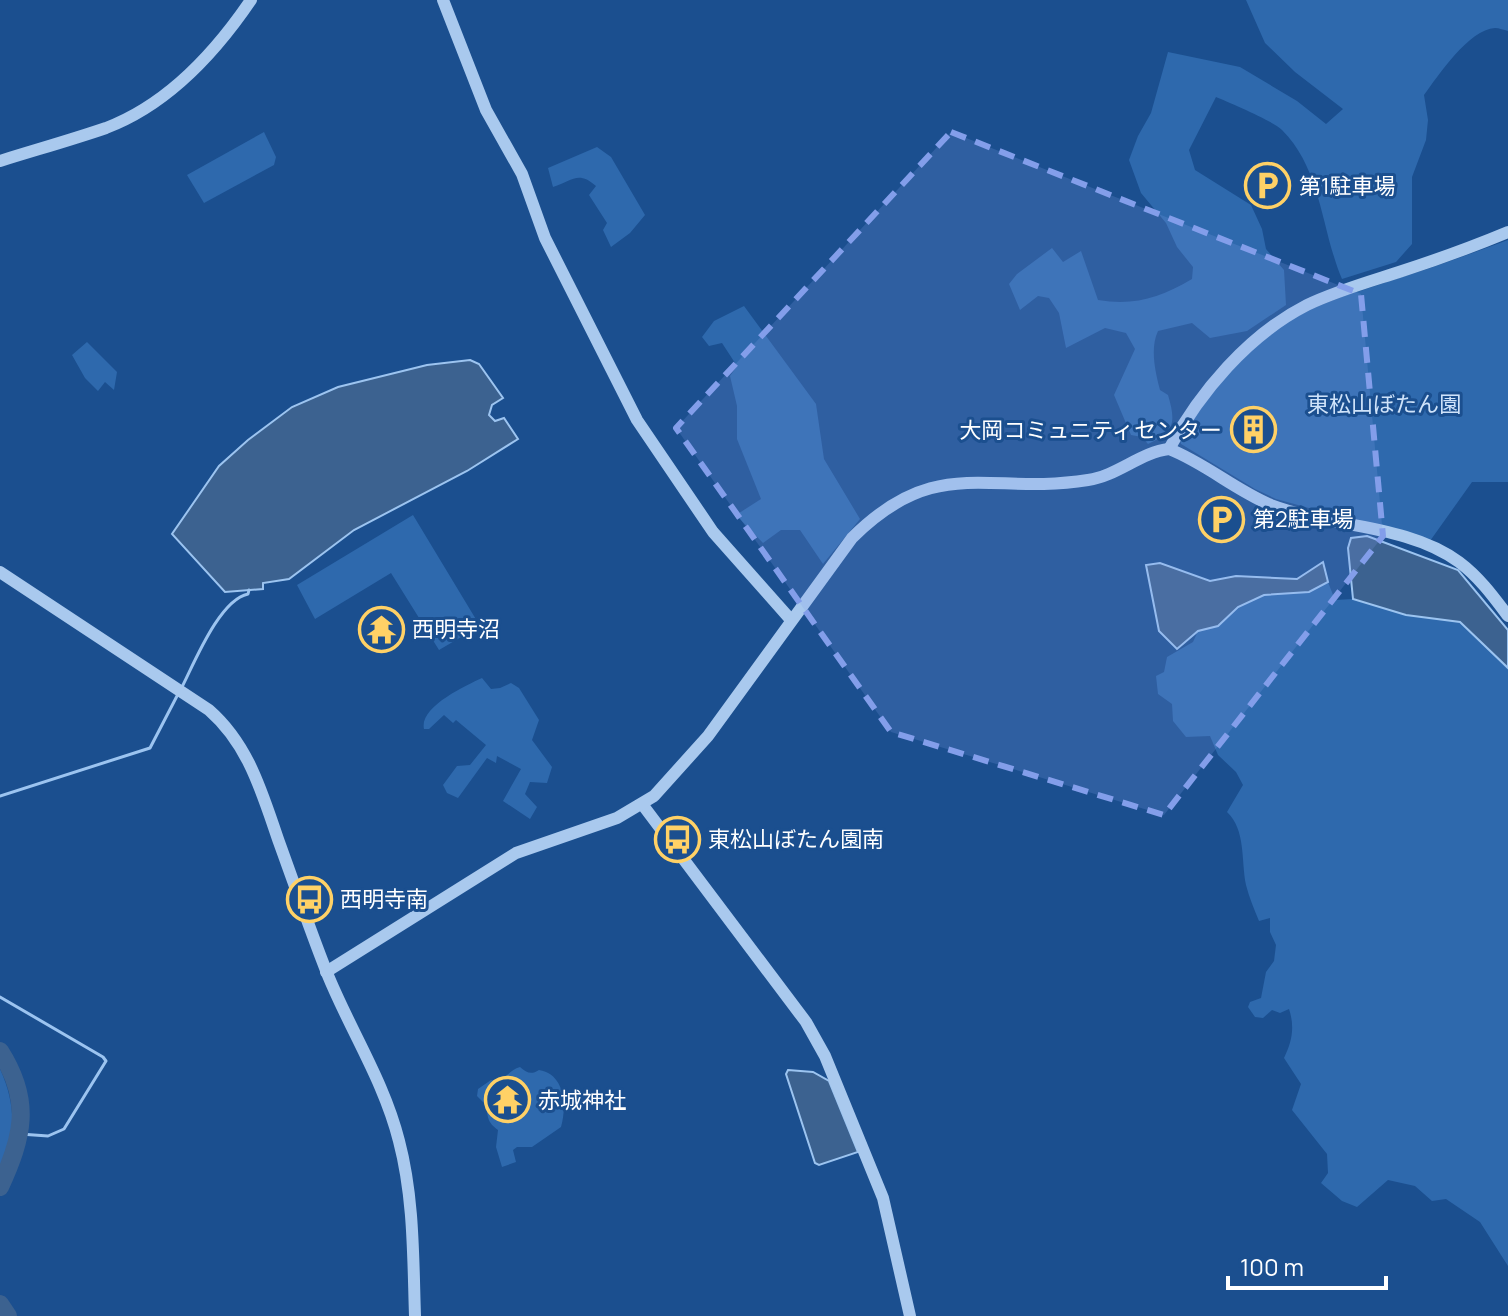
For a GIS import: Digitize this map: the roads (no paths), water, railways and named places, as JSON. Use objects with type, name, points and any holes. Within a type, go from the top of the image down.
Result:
[{"type":"street","points":[[0,161],[108,127],[142,110],[189,75],[228,35],[251,0]]},
{"type":"street","points":[[443,0],[486,110],[522,174],[545,238],[637,420],[670,464],[713,532],[791,620]]},
{"type":"street","points":[[326,972],[516,853],[595,826],[642,804],[667,783],[708,736],[852,538],[882,509],[918,491],[943,484],[1091,480],[1169,449],[1203,396],[1269,328],[1335,293],[1462,252],[1508,232]]},
{"type":"street","points":[[1169,449],[1271,505],[1301,515],[1395,535],[1442,551],[1481,581],[1508,616]]},
{"type":"street","points":[[0,572],[209,710],[230,730],[252,765],[326,972],[379,1083],[399,1141],[411,1210],[415,1316]]},
{"type":"street","points":[[642,804],[806,1022],[825,1056],[883,1198],[910,1316]]},
{"type":"waterway","points":[[181,689],[217,620],[249,590]]},
{"type":"waterway","points":[[0,796],[150,748],[177,696]]},
{"type":"waterway","points":[[0,997],[106,1061],[64,1129],[48,1136],[20,1134]]},
{"type":"waterway","points":[[0,1051],[17,1086],[21,1119],[14,1152],[0,1187]]},
{"type":"waterway","points":[[0,1304],[8,1316]]},
{"type":"place","name":"第1駐車場","points":[[1268,186]]},
{"type":"place","name":"大岡コミュニティセンター","points":[[1253,430]]},
{"type":"place","name":"第2駐車場","points":[[1222,519]]},
{"type":"place","name":"西明寺沼","points":[[381,629]]},
{"type":"place","name":"東松山ぼたん園南","points":[[677,839]]},
{"type":"place","name":"西明寺南","points":[[309,899]]},
{"type":"place","name":"赤城神社","points":[[507,1100]]},
{"type":"park label","name":"東松山ぼたん園","points":[[1384,404]]}]
